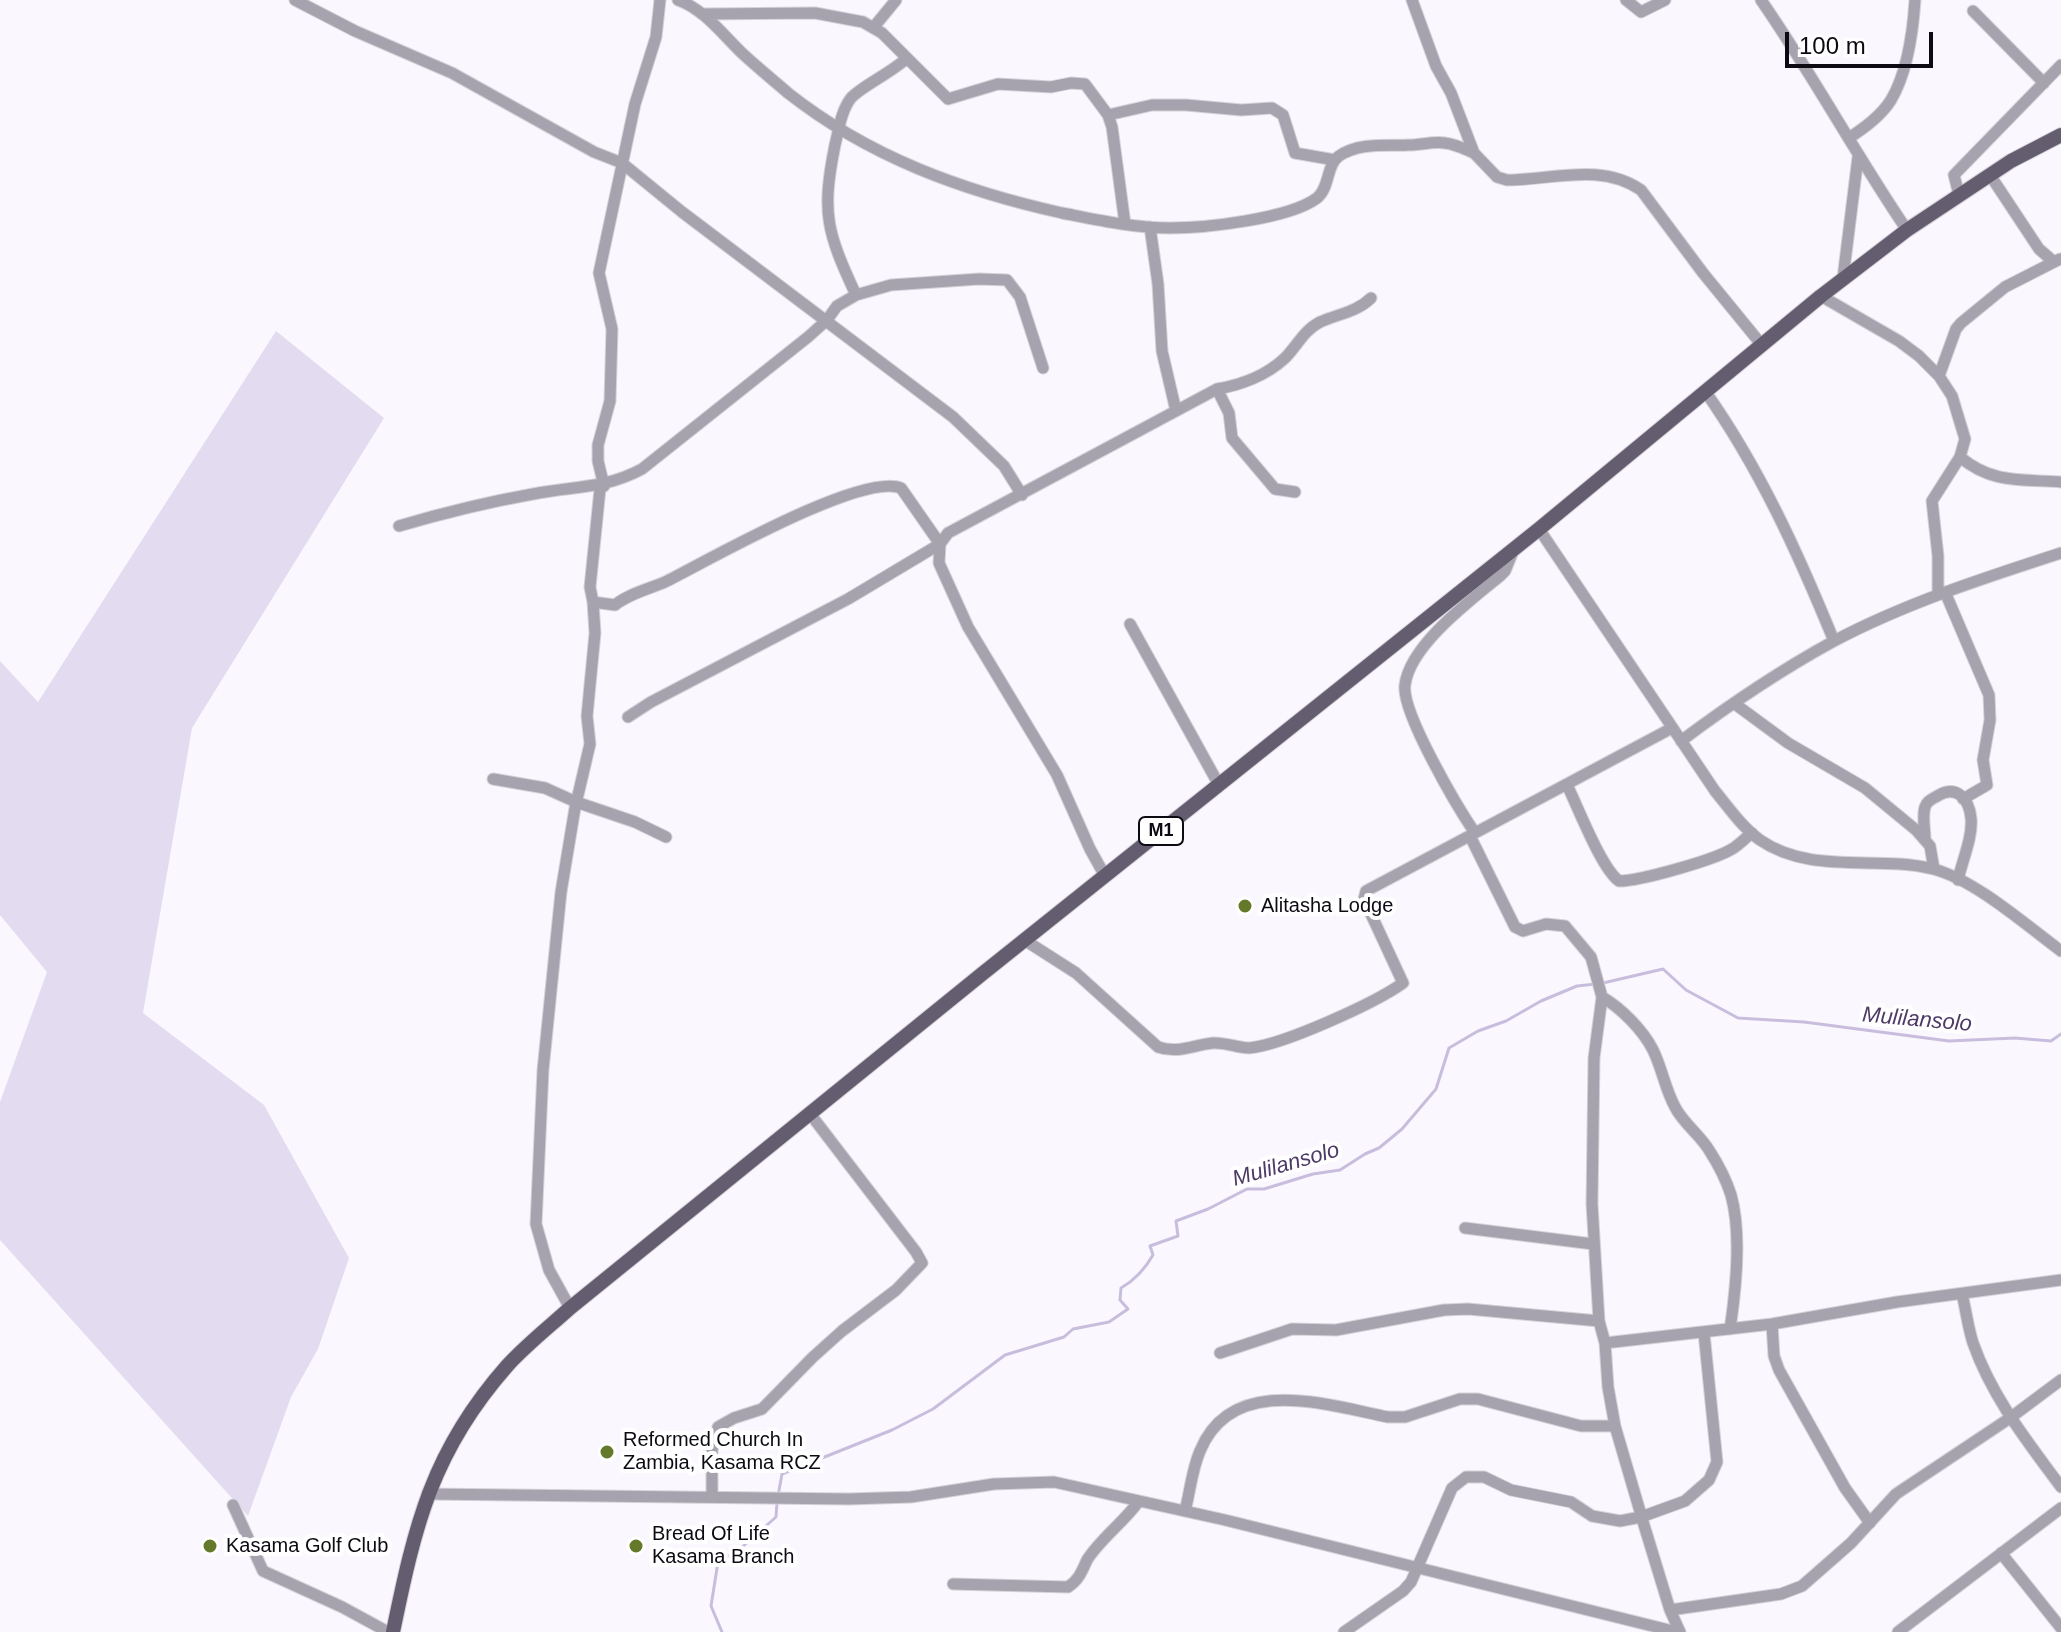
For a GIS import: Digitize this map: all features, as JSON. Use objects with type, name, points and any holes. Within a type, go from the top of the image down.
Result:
[{"type":"main road","name":"M1","points":[[390,1632],[427,1494],[449,1448],[487,1391],[510,1364],[570,1308],[1539,529],[1843,278],[1959,195],[2061,135]]},
{"type":"street","points":[[295,0],[355,31],[452,73],[594,152],[622,163],[953,417],[1004,466],[1022,495]]},
{"type":"street","points":[[604,486],[598,445],[610,401],[612,329],[599,273],[643,72],[656,37],[660,0]]},
{"type":"street","points":[[678,0],[702,14],[789,94],[875,150],[923,173],[989,195],[1049,210],[1150,227],[1234,223],[1277,214],[1317,198],[1323,191],[1335,160],[1347,152],[1367,146],[1437,142],[1449,143],[1474,153]]},
{"type":"street","points":[[873,28],[896,0]]},
{"type":"street","points":[[1412,0],[1431,55],[1451,93],[1474,153],[1497,177],[1507,180],[1572,173],[1630,182],[1641,190],[1761,344]]},
{"type":"street","points":[[1626,0],[1641,12],[1665,0]]},
{"type":"street","points":[[1849,138],[1869,124],[1891,100],[1901,73],[1915,0]]},
{"type":"street","points":[[1763,1],[1858,157],[1907,230]]},
{"type":"street","points":[[1973,11],[2044,83]]},
{"type":"street","points":[[702,14],[833,15],[850,18],[882,33],[948,99],[998,84],[1051,87],[1080,82],[1085,84],[1108,115],[1125,224]]},
{"type":"street","points":[[856,295],[830,232],[827,213],[828,184],[839,129],[843,113],[854,95],[887,75],[907,58]]},
{"type":"street","points":[[1959,195],[1954,175],[2061,65]]},
{"type":"street","points":[[1108,115],[1152,105],[1241,110],[1272,108],[1283,115],[1295,153],[1335,160]]},
{"type":"street","points":[[1843,278],[1858,157]]},
{"type":"street","points":[[1990,175],[2039,249],[2058,260]]},
{"type":"street","points":[[1150,227],[1158,284],[1162,351],[1176,411]]},
{"type":"street","points":[[1939,376],[1961,323],[1995,293],[2058,260]]},
{"type":"street","points":[[570,1308],[549,1270],[536,1224],[543,1070],[561,892],[576,802],[590,744],[587,716],[595,633],[590,587],[600,489],[642,469],[827,320],[837,306],[856,295],[891,285],[1007,280],[1020,297],[1043,368]]},
{"type":"street","points":[[1821,296],[1899,341],[1939,376],[1952,396],[1964,429],[1965,439],[1960,457],[1932,501],[1941,594],[1985,683],[1991,708],[1983,753],[1987,785],[1963,799]]},
{"type":"street","points":[[628,717],[848,599],[940,544],[948,533],[1217,389],[1236,386],[1262,373],[1285,358],[1299,339],[1316,324],[1360,307],[1371,298]]},
{"type":"street","points":[[1217,389],[1229,413],[1232,438],[1275,489],[1295,492]]},
{"type":"street","points":[[1705,391],[1767,488],[1800,556],[1834,641]]},
{"type":"street","points":[[1960,457],[1991,477],[2061,482]]},
{"type":"street","points":[[593,602],[615,605],[786,521],[878,486],[892,484],[901,488],[940,544],[939,563],[968,627],[1057,775],[1105,876]]},
{"type":"street","points":[[399,526],[449,511],[529,495],[576,486],[604,486]]},
{"type":"street","points":[[1539,529],[1715,791],[1752,833],[1796,857],[1934,869],[1958,880],[2014,916],[2061,951]]},
{"type":"street","points":[[1514,549],[1505,571],[1444,624],[1423,647],[1405,682],[1411,714],[1515,927],[1523,931],[1546,924],[1565,926],[1591,957],[1601,989],[1594,1058],[1593,1244],[1599,1321],[1605,1343],[1615,1426],[1678,1632]]},
{"type":"street","points":[[1681,741],[1834,641],[1941,594],[2061,553]]},
{"type":"street","points":[[1130,624],[1219,785]]},
{"type":"street","points":[[1735,704],[1809,756],[1865,788],[1925,839],[1932,853],[1934,869]]},
{"type":"street","points":[[1026,941],[1076,973],[1158,1047],[1171,1051],[1217,1043],[1248,1048],[1284,1039],[1362,1007],[1403,983],[1363,895],[1672,728]]},
{"type":"street","points":[[493,779],[545,788],[666,837]]},
{"type":"street","points":[[1567,785],[1599,852],[1619,881],[1705,861],[1731,850],[1752,833]]},
{"type":"street","points":[[1925,839],[1924,809],[1927,802],[1953,790],[1963,799],[1971,817],[1958,880]]},
{"type":"street","points":[[1601,989],[1652,1049],[1677,1112],[1695,1129],[1724,1177],[1731,1196],[1735,1227],[1735,1296],[1730,1329]]},
{"type":"street","points":[[712,1497],[712,1450],[718,1427],[762,1409],[813,1357],[896,1290],[922,1263],[811,1115]]},
{"type":"street","points":[[1465,1228],[1593,1244]]},
{"type":"street","points":[[1605,1343],[1772,1324],[1897,1302],[2061,1280]]},
{"type":"street","points":[[1962,1294],[1973,1342],[2010,1418],[2061,1487]]},
{"type":"street","points":[[1220,1353],[1292,1329],[1336,1330],[1444,1310],[1468,1309],[1599,1321]]},
{"type":"street","points":[[1772,1324],[1774,1356],[1779,1370],[1845,1488],[1870,1523]]},
{"type":"street","points":[[1344,1632],[1403,1591],[1411,1582],[1452,1488],[1466,1477],[1484,1477],[1511,1490],[1571,1502],[1592,1516],[1620,1521],[1685,1501],[1697,1493],[1714,1472],[1717,1462],[1704,1333]]},
{"type":"street","points":[[1670,1610],[1781,1594],[1802,1586],[1870,1523],[1896,1494],[2061,1380]]},
{"type":"street","points":[[1185,1511],[1200,1450],[1212,1432],[1224,1418],[1262,1400],[1287,1398],[1388,1417],[1405,1417],[1460,1399],[1478,1399],[1581,1426],[1615,1426]]},
{"type":"street","points":[[427,1494],[911,1497],[994,1484],[1054,1482],[1185,1511],[1678,1632]]},
{"type":"street","points":[[953,1584],[1068,1587],[1080,1576],[1098,1545],[1129,1516],[1139,1501]]},
{"type":"street","points":[[233,1505],[263,1571],[390,1632]]},
{"type":"street","points":[[1898,1632],[2061,1508]]},
{"type":"street","points":[[2001,1553],[2061,1628]]},
{"type":"shaded area","points":[[276,331],[384,418],[192,728],[143,1013],[264,1105],[349,1258],[318,1349],[291,1397],[248,1516],[0,1240],[0,1102],[47,972],[0,915],[0,661],[38,702]]},
{"type":"waterway","name":"Mulilansolo","points":[[1603,983],[1663,969],[1686,990],[1738,1018],[1804,1022],[1949,1041],[2015,1038],[2051,1041],[2061,1034]]},
{"type":"waterway","name":"Mulilansolo","points":[[778,1496],[782,1474],[892,1430],[933,1409],[1005,1355],[1064,1337],[1073,1329],[1109,1322],[1128,1309],[1120,1300],[1121,1288],[1147,1265],[1153,1255],[1150,1246],[1178,1236],[1176,1221],[1247,1189],[1264,1189],[1313,1174],[1340,1170],[1379,1148],[1402,1129],[1436,1089],[1449,1048],[1541,1001],[1577,986],[1596,984]]},
{"type":"waterway","name":"Mulilansolo","points":[[722,1632],[711,1606],[718,1562],[740,1549],[776,1517],[777,1503]]},
{"type":"place","name":"Alitasha Lodge","points":[[1245,906]]},
{"type":"place","name":"Reformed Church In Zambia, Kasama RCZ","points":[[607,1452]]},
{"type":"place","name":"Kasama Golf Club","points":[[210,1546]]},
{"type":"place","name":"Bread Of Life Kasama Branch","points":[[636,1546]]}]
